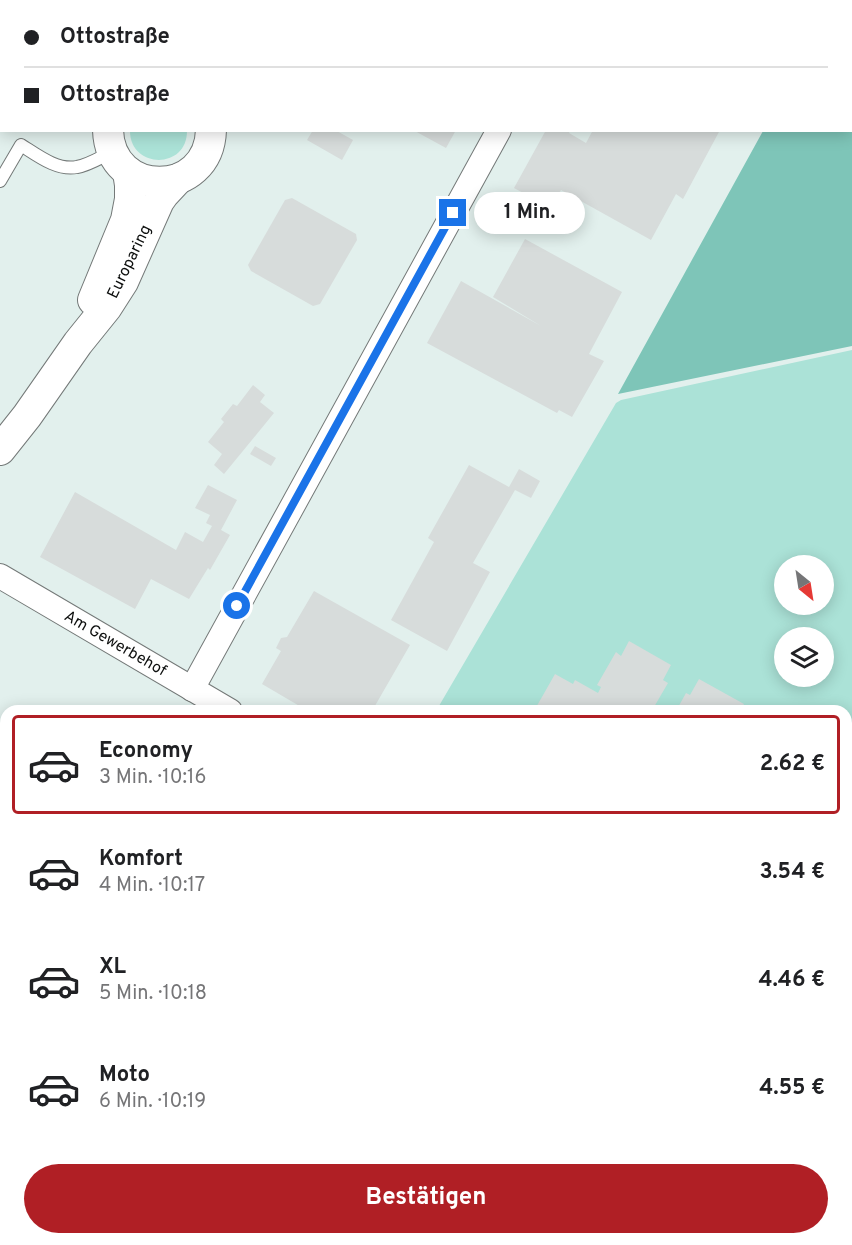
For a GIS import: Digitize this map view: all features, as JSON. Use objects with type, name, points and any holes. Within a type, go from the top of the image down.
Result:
[{"type":"street","name":"Europaring","points":[[0,450],[27,416],[78,342],[107,307],[123,282],[159,201],[178,179],[192,171],[203,159],[210,144],[211,132]]},
{"type":"street","points":[[192,689],[498,132]]},
{"type":"street","name":"Europaring","points":[[78,342],[126,220],[130,185],[116,151]]},
{"type":"street","points":[[116,151],[138,178],[161,183],[178,179]]},
{"type":"street","name":"Am Gewerbehof","points":[[0,576],[217,705]]},
{"type":"lane","points":[[0,181],[21,145],[42,159],[59,166],[72,167],[82,166],[116,151]]},
{"type":"shaded area","points":[[0,132],[852,132],[852,705],[0,705]]},
{"type":"shaded area","points":[[130,132],[187,132],[185,144],[178,153],[169,158],[158,160],[148,158],[139,153],[132,144]]},
{"type":"shaded area","points":[[762,132],[852,132],[852,346],[618,394]]},
{"type":"shaded area","points":[[852,350],[852,705],[440,705],[616,403],[621,400]]},
{"type":"building","points":[[312,132],[339,132],[353,140],[342,160],[307,140]]},
{"type":"building","points":[[417,132],[455,132],[446,148]]},
{"type":"building","points":[[545,132],[569,132],[586,143],[592,132],[719,132],[683,199],[676,194],[651,240],[561,190],[551,208],[514,188]]},
{"type":"building","points":[[292,198],[356,234],[357,240],[320,304],[313,306],[251,271],[248,265],[285,200]]},
{"type":"building","points":[[525,239],[622,292],[589,354],[604,361],[572,417],[559,410],[557,413],[427,343],[461,281],[541,326],[493,297]]},
{"type":"building","points":[[253,385],[265,395],[260,402],[274,413],[224,474],[214,465],[222,454],[208,442],[224,422],[221,419],[233,404],[237,406]]},
{"type":"building","points":[[255,446],[276,458],[271,466],[250,454]]},
{"type":"building","points":[[469,465],[509,487],[519,469],[540,481],[531,498],[515,490],[473,563],[490,572],[447,651],[391,620],[434,542],[428,538]]},
{"type":"building","points":[[208,485],[237,500],[221,530],[230,535],[210,570],[208,568],[189,599],[151,579],[135,609],[40,557],[75,492],[176,550],[185,532],[203,542],[212,526],[206,523],[210,515],[195,508]]},
{"type":"building","points":[[314,591],[410,645],[375,705],[298,705],[262,684],[281,651],[276,648],[281,638],[287,637]]},
{"type":"building","points":[[629,641],[671,665],[663,680],[668,683],[655,705],[537,705],[555,674],[573,684],[575,680],[598,693],[601,687],[597,685],[616,652],[621,656]]},
{"type":"building","points":[[699,679],[744,704],[679,705],[686,693],[690,695]]},
{"type":"route","points":[[237,606],[453,213]]}]
